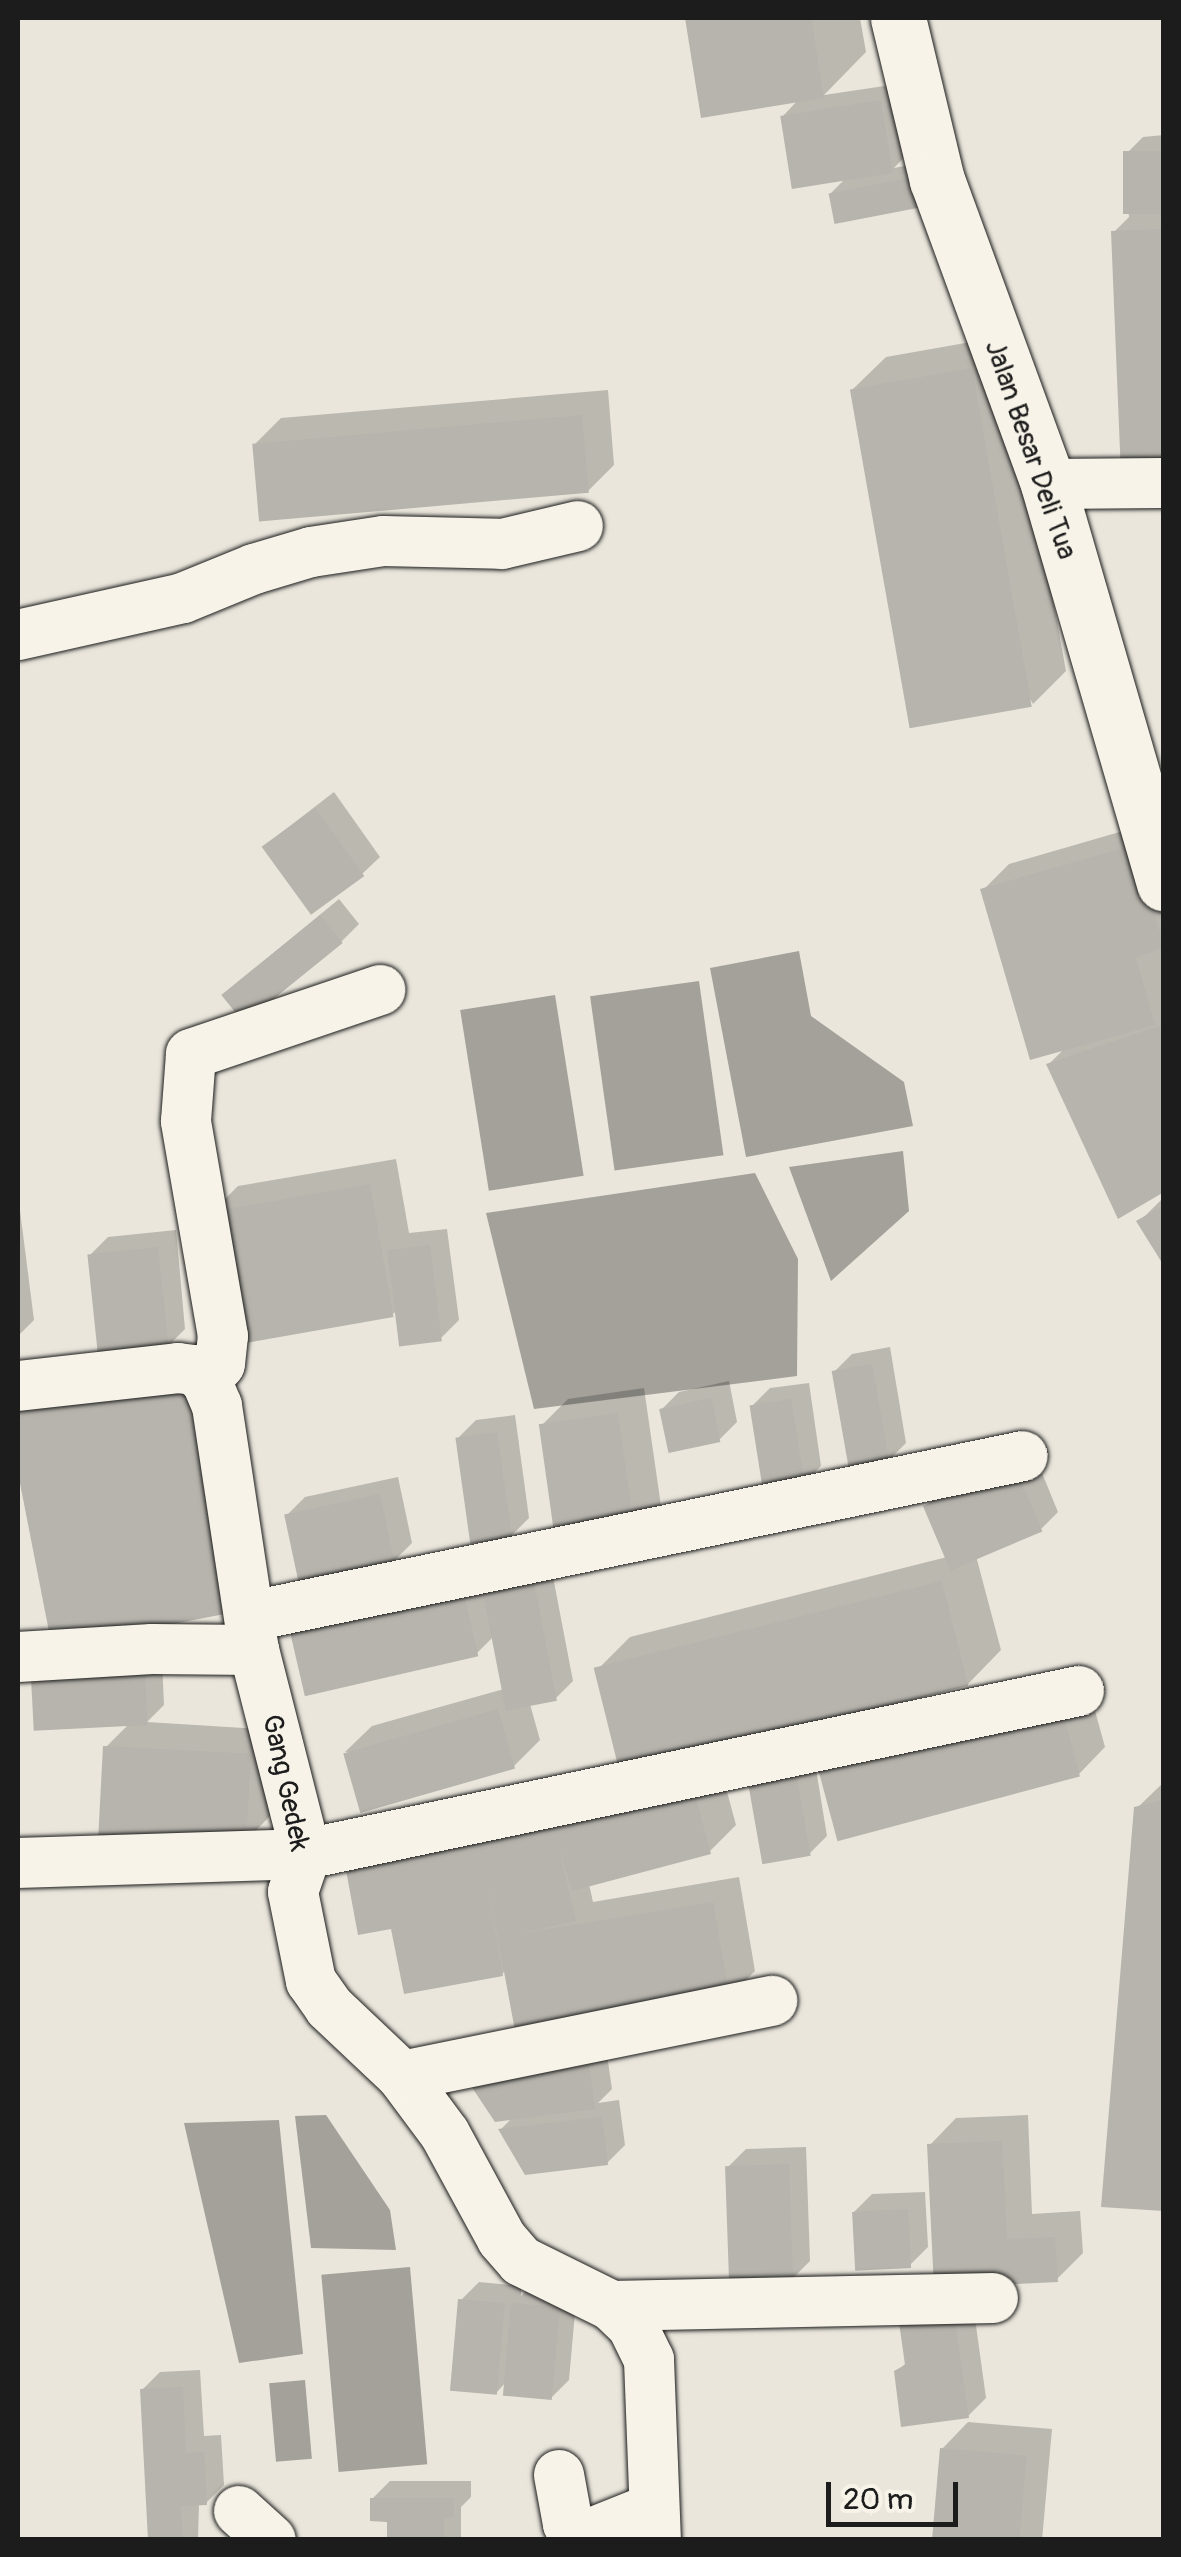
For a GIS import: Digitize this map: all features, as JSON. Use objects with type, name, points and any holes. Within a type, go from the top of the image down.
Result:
[{"type":"main road","name":"Jalan Besar Deli Tua","points":[[898,18],[937,180],[1048,484],[1162,875]]},
{"type":"street","points":[[1048,484],[1164,483]]},
{"type":"street","points":[[18,635],[183,598],[254,568],[310,552],[384,542],[502,544],[578,526]]},
{"type":"street","points":[[18,1386],[178,1368],[194,1370],[206,1380],[220,1364],[223,1336],[186,1120],[191,1054],[380,990]]},
{"type":"street","name":"Gang Gedek","points":[[206,1380],[217,1406],[253,1633],[306,1854],[292,1892],[311,1981],[329,2006],[402,2076],[445,2134],[502,2239],[521,2261],[612,2306],[632,2325],[649,2360],[655,2524]]},
{"type":"street","points":[[18,1657],[152,1649],[253,1633],[1023,1456]]},
{"type":"street","points":[[18,1864],[306,1854],[1078,1690]]},
{"type":"street","points":[[402,2076],[772,2001]]},
{"type":"street","points":[[612,2306],[993,2298]]},
{"type":"street","points":[[559,2476],[568,2524],[576,2532],[589,2534],[655,2524]]},
{"type":"shaded area","points":[[799,951],[811,1016],[904,1082],[913,1126],[746,1157],[710,968]]},
{"type":"shaded area","points":[[699,981],[723,1155],[615,1171],[590,996]]},
{"type":"shaded area","points":[[555,995],[584,1176],[489,1191],[460,1010]]},
{"type":"shaded area","points":[[903,1151],[909,1211],[831,1281],[789,1167]]},
{"type":"shaded area","points":[[755,1173],[798,1259],[797,1376],[534,1409],[486,1213]]},
{"type":"shaded area","points":[[326,2115],[390,2210],[396,2250],[311,2248],[295,2116]]},
{"type":"shaded area","points":[[279,2120],[303,2354],[239,2363],[184,2123]]},
{"type":"shaded area","points":[[410,2267],[427,2464],[339,2472],[321,2275]]},
{"type":"shaded area","points":[[305,2380],[312,2459],[276,2462],[269,2383]]},
{"type":"building","points":[[685,18],[811,18],[824,98],[701,118]]},
{"type":"building","points":[[881,100],[893,173],[792,189],[780,116]]},
{"type":"building","points":[[1123,151],[1164,151],[1164,214],[1123,214]]},
{"type":"building","points":[[914,177],[920,207],[835,224],[829,194]]},
{"type":"building","points":[[1164,229],[1164,474],[1121,475],[1111,231]]},
{"type":"building","points":[[972,368],[1032,707],[910,728],[850,390]]},
{"type":"building","points":[[582,415],[589,493],[259,522],[252,444]]},
{"type":"building","points":[[315,808],[364,876],[311,915],[262,847]]},
{"type":"building","points":[[1135,845],[1164,947],[1136,958],[1155,1025],[1030,1060],[980,889]]},
{"type":"building","points":[[320,915],[343,943],[244,1023],[221,995]]},
{"type":"building","points":[[1159,1026],[1164,1039],[1164,1192],[1118,1219],[1046,1064]]},
{"type":"building","points":[[370,1184],[393,1317],[233,1345],[209,1212]]},
{"type":"building","points":[[1164,1205],[1164,1266],[1136,1221]]},
{"type":"building","points":[[430,1245],[442,1341],[399,1347],[387,1250]]},
{"type":"building","points":[[158,1247],[169,1349],[98,1357],[87,1254]]},
{"type":"building","points":[[872,1364],[890,1463],[849,1471],[832,1371]]},
{"type":"building","points":[[183,1377],[230,1613],[52,1647],[18,1473],[18,1409]]},
{"type":"building","points":[[711,1398],[720,1442],[669,1453],[659,1409]]},
{"type":"building","points":[[791,1399],[805,1486],[763,1492],[750,1406]]},
{"type":"building","points":[[618,1413],[635,1535],[556,1546],[539,1424]]},
{"type":"building","points":[[497,1432],[512,1538],[470,1544],[455,1438]]},
{"type":"building","points":[[1015,1467],[1042,1531],[950,1571],[923,1506]]},
{"type":"building","points":[[380,1494],[395,1564],[299,1585],[284,1514]]},
{"type":"building","points":[[533,1578],[557,1701],[506,1711],[482,1588]]},
{"type":"building","points":[[942,1581],[968,1686],[620,1773],[594,1668]]},
{"type":"building","points":[[463,1590],[478,1656],[305,1696],[290,1630]]},
{"type":"building","points":[[144,1656],[148,1725],[34,1731],[30,1662]]},
{"type":"building","points":[[1060,1702],[1080,1776],[837,1841],[818,1767]]},
{"type":"building","points":[[498,1709],[515,1769],[360,1813],[343,1753]]},
{"type":"building","points":[[103,1746],[251,1754],[246,1845],[98,1837]]},
{"type":"building","points":[[795,1767],[811,1856],[762,1864],[747,1776]]},
{"type":"building","points":[[693,1787],[711,1854],[572,1891],[558,1844],[576,1921],[517,1934],[713,1902],[730,2000],[516,2036],[486,1875],[503,1976],[404,1994],[391,1929],[358,1935],[345,1865]]},
{"type":"building","points":[[1164,1800],[1164,2211],[1101,2207],[1134,1807]]},
{"type":"building","points":[[589,2064],[595,2109],[495,2122],[467,2080]]},
{"type":"building","points":[[602,2117],[608,2165],[525,2175],[498,2129]]},
{"type":"building","points":[[1002,2141],[1007,2239],[1055,2237],[1058,2282],[934,2288],[927,2144]]},
{"type":"building","points":[[789,2164],[793,2281],[729,2283],[725,2166]]},
{"type":"building","points":[[908,2209],[911,2268],[855,2271],[852,2212]]},
{"type":"building","points":[[458,2299],[505,2303],[497,2395],[450,2391]]},
{"type":"building","points":[[511,2303],[560,2307],[552,2400],[503,2396]]},
{"type":"building","points":[[898,2315],[955,2321],[969,2418],[901,2427],[894,2371],[905,2365]]},
{"type":"building","points":[[183,2387],[186,2453],[204,2452],[207,2505],[181,2506],[183,2540],[148,2540],[140,2389]]},
{"type":"building","points":[[940,2448],[1027,2456],[1019,2540],[932,2540]]},
{"type":"building","points":[[370,2498],[454,2498],[454,2517],[444,2518],[444,2540],[387,2540],[387,2522],[370,2521]]}]
